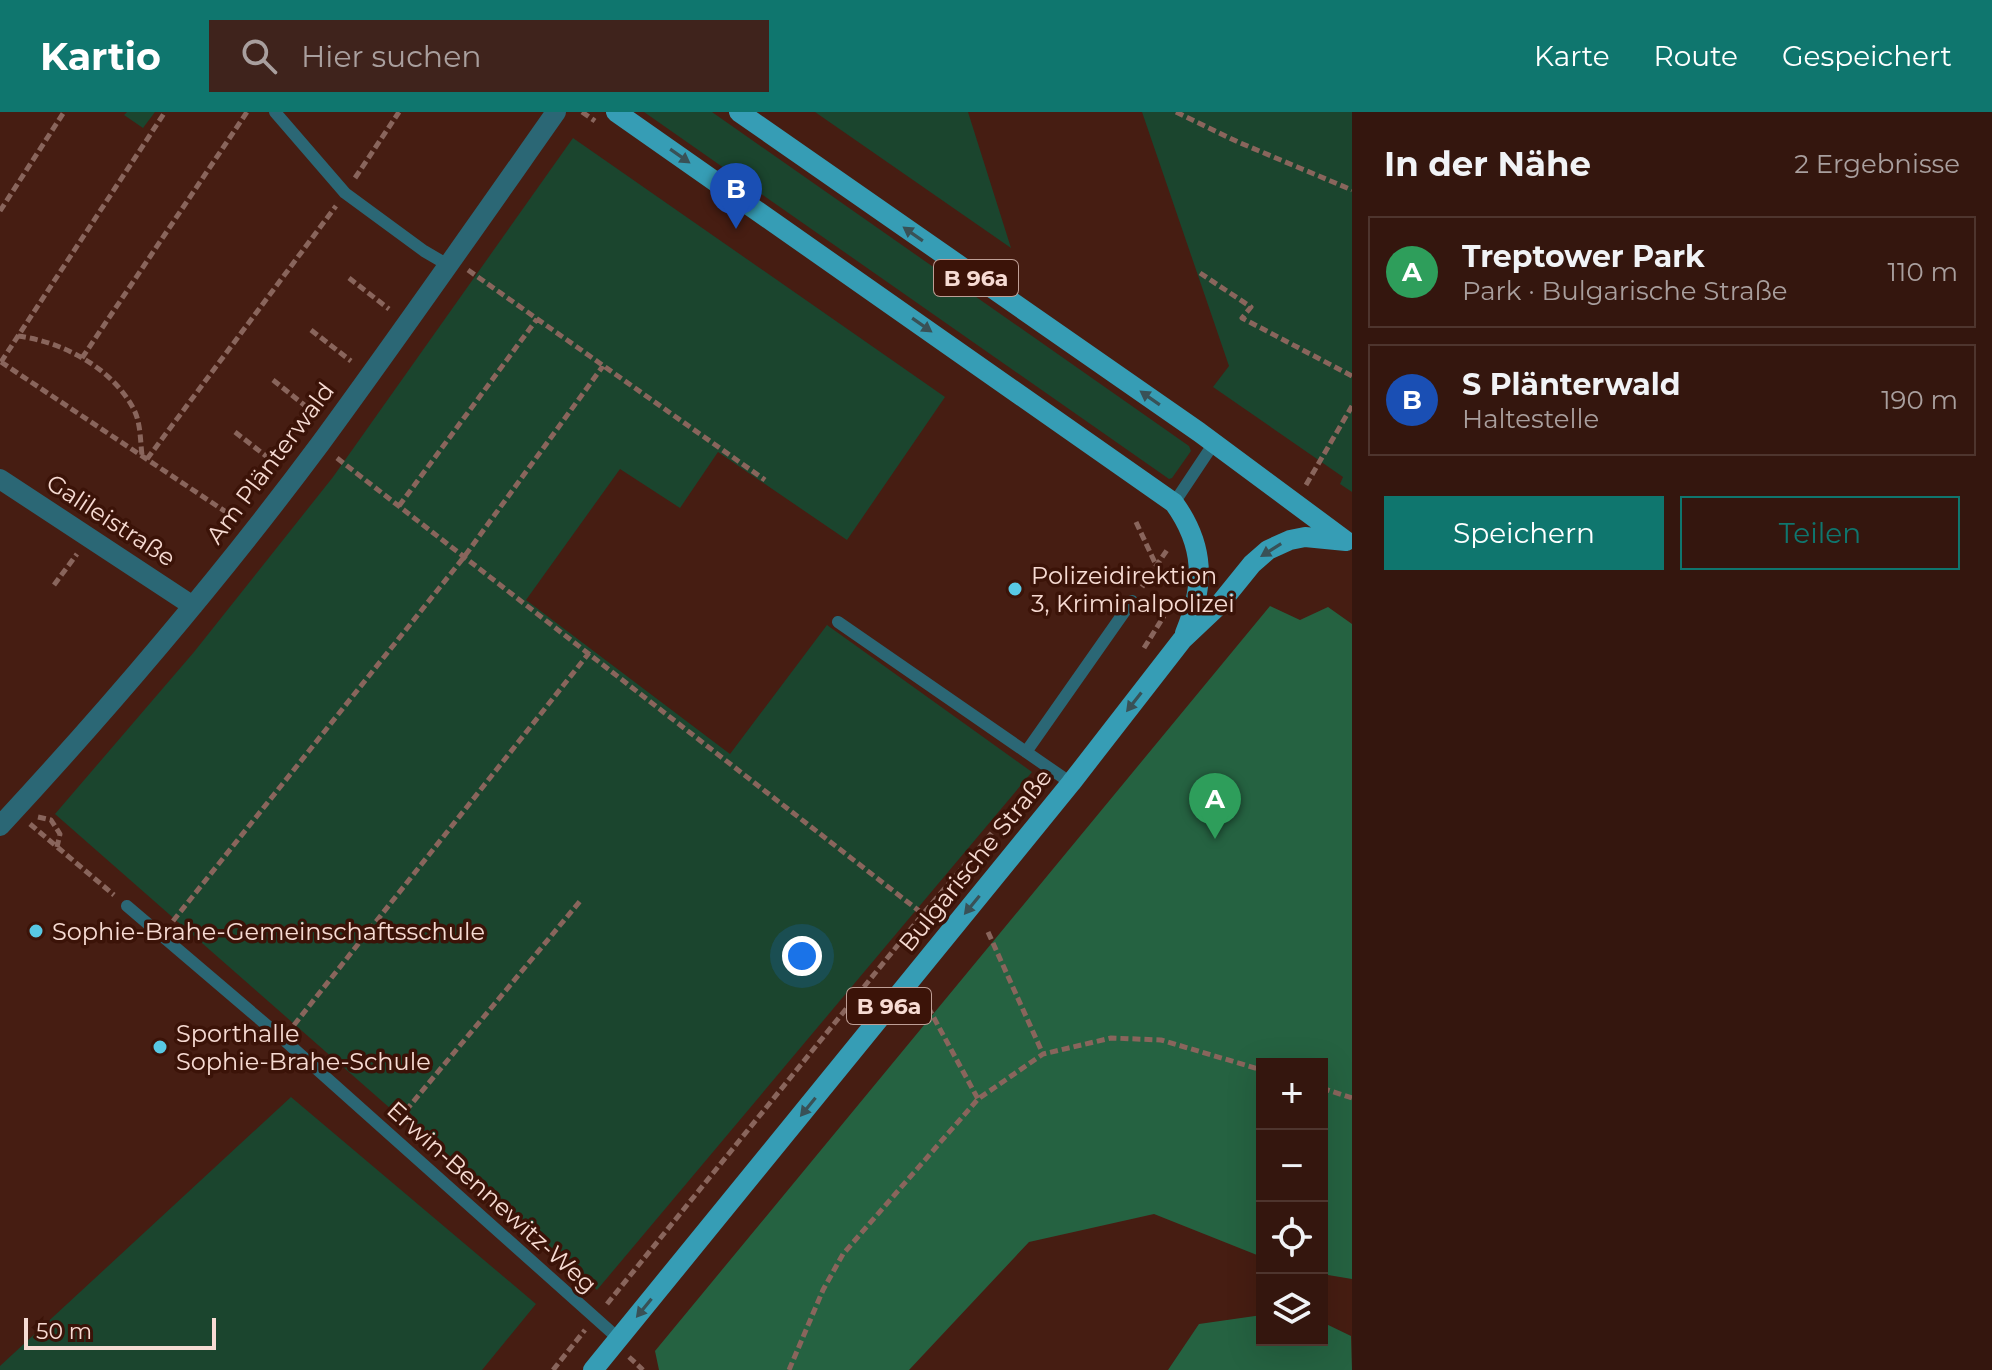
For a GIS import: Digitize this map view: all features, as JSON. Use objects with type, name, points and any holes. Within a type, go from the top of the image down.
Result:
[{"type":"main road","name":"B 96a","points":[[616,112],[1174,503]]},
{"type":"main road","name":"B 96a","points":[[739,112],[1214,443],[1349,543]]},
{"type":"main road","name":"Bulgarische Straße","points":[[1174,503],[1195,540],[1199,570],[1196,601],[1182,640]]},
{"type":"main road","name":"Bulgarische Straße","points":[[593,1370],[1071,783],[1182,640],[1218,606],[1252,564],[1268,550],[1305,537],[1349,543]]},
{"type":"street","name":"Am Plänterwald","points":[[7,818],[139,672],[319,445],[556,112]]},
{"type":"street","name":"Galileistraße","points":[[0,479],[193,606]]},
{"type":"lane","points":[[275,112],[345,193],[448,265]]},
{"type":"lane","points":[[1174,503],[1214,443]]},
{"type":"lane","points":[[1026,752],[1132,601]]},
{"type":"lane","points":[[838,622],[1071,783]]},
{"type":"lane","name":"Erwin-Bennewitz-Weg","points":[[127,906],[283,1039],[619,1339]]},
{"type":"path","points":[[0,211],[64,112]]},
{"type":"path","points":[[165,112],[1,361],[235,518]]},
{"type":"path","points":[[82,358],[247,112]]},
{"type":"path","points":[[354,180],[399,112]]},
{"type":"path","points":[[582,112],[590,118]]},
{"type":"path","points":[[1176,112],[1352,190]]},
{"type":"path","points":[[145,458],[345,193]]},
{"type":"path","points":[[448,265],[463,267],[765,480]]},
{"type":"path","points":[[1200,273],[1251,307],[1242,318],[1352,376]]},
{"type":"path","points":[[349,278],[389,309]]},
{"type":"path","points":[[399,506],[537,319]]},
{"type":"path","points":[[311,330],[351,361]]},
{"type":"path","points":[[18,336],[36,339],[98,367],[132,406],[139,423],[145,458]]},
{"type":"path","points":[[162,935],[464,557],[603,366]]},
{"type":"path","points":[[273,380],[313,412]]},
{"type":"path","points":[[1295,503],[1352,406]]},
{"type":"path","points":[[235,432],[275,463]]},
{"type":"path","points":[[319,445],[923,914]]},
{"type":"path","points":[[1136,522],[1156,566]]},
{"type":"path","points":[[54,585],[90,538]]},
{"type":"path","points":[[1172,541],[1175,554]]},
{"type":"path","points":[[1132,601],[1167,550]]},
{"type":"path","points":[[1141,654],[1166,612]]},
{"type":"path","points":[[283,1039],[589,653]]},
{"type":"path","points":[[553,1370],[923,914],[1051,769]]},
{"type":"path","points":[[7,818],[51,820],[60,834],[57,847]]},
{"type":"path","points":[[37,829],[127,906]]},
{"type":"path","points":[[388,1132],[581,900]]},
{"type":"path","points":[[988,932],[1043,1054]]},
{"type":"path","points":[[928,1007],[978,1099]]},
{"type":"path","points":[[789,1370],[823,1290],[843,1254],[978,1099],[1043,1054],[1111,1038],[1161,1040],[1256,1068]]},
{"type":"path","points":[[1328,1090],[1352,1098]]},
{"type":"green space","points":[[127,112],[155,112],[143,128],[124,115]]},
{"type":"green space","points":[[644,112],[712,112],[1189,446],[1191,451],[1169,479]]},
{"type":"green space","points":[[815,112],[968,112],[1011,248]]},
{"type":"green space","points":[[1142,112],[1352,112],[1352,492],[1340,484],[1343,477],[1213,387],[1229,366]]},
{"type":"green space","points":[[573,138],[945,397],[847,540],[718,452],[680,508],[620,469],[526,600],[730,754],[827,625],[1032,772],[597,1290],[55,814],[194,652],[333,477]]},
{"type":"green space","points":[[1270,606],[1300,620],[1328,607],[1352,624],[1352,1279],[1328,1275],[1328,1058],[1256,1058],[1256,1255],[1154,1214],[1029,1242],[909,1370],[659,1370],[655,1351]]},
{"type":"green space","points":[[291,1097],[536,1304],[482,1370],[0,1370],[0,1366]]},
{"type":"green space","points":[[1256,1316],[1256,1346],[1328,1346],[1328,1325],[1351,1336],[1352,1370],[1168,1370],[1199,1324]]},
{"type":"place","name":"S Plänterwald","points":[[736,229]]},
{"type":"place","name":"Polizeidirektion 3, Kriminalpolizei","points":[[1015,589]]},
{"type":"place","name":"Treptower Park","points":[[1215,839]]},
{"type":"place","name":"Sophie-Brahe-Gemeinschaftsschule","points":[[36,931]]},
{"type":"place","name":"Sporthalle Sophie-Brahe-Schule","points":[[160,1047]]}]
